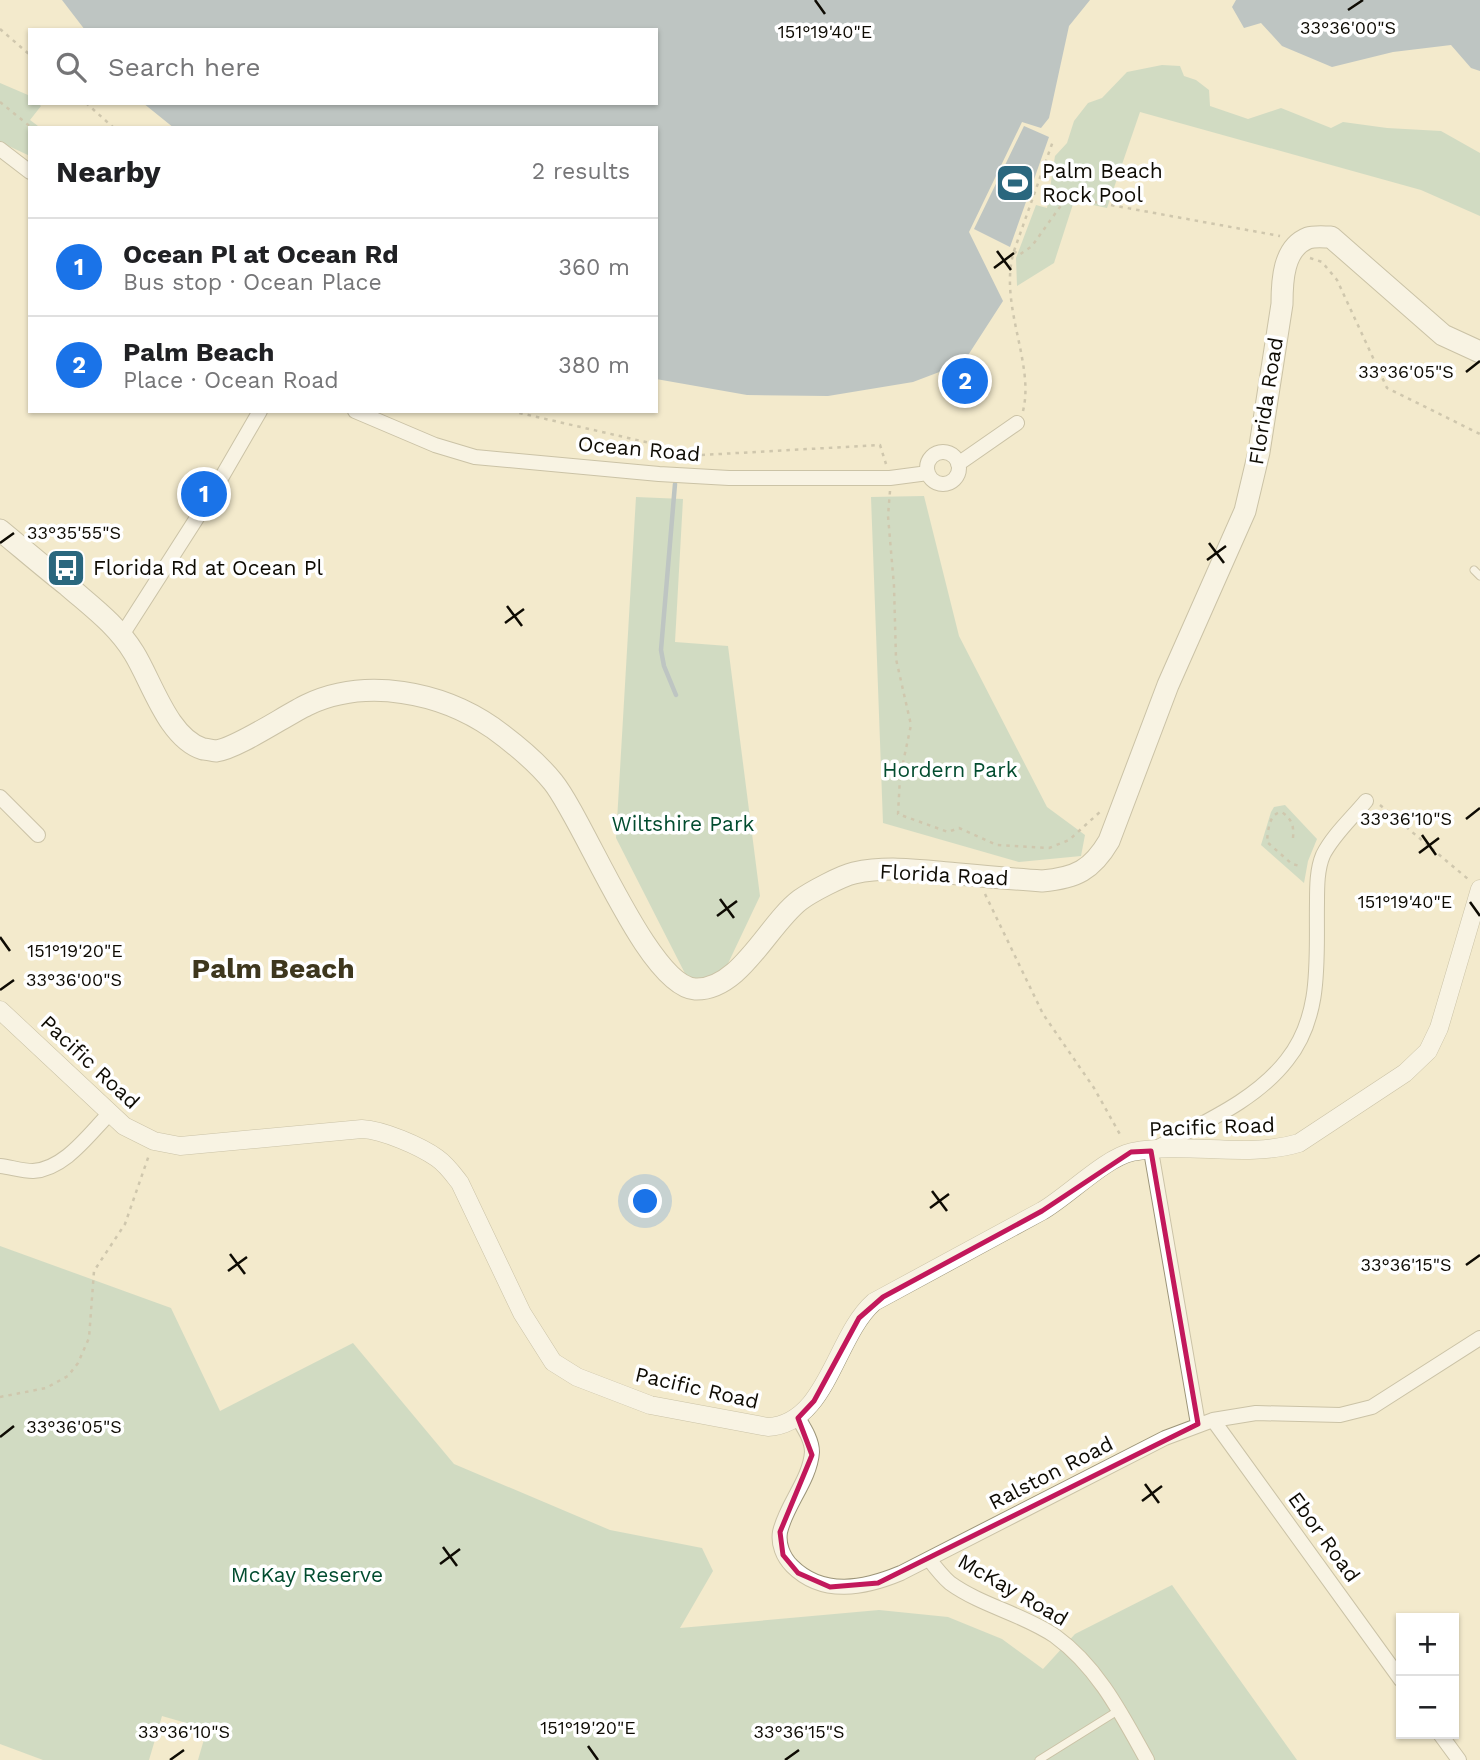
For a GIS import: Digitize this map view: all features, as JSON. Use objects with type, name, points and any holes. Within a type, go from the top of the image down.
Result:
[{"type":"main road","points":[[1290,252],[1308,238],[1331,237],[1443,335],[1480,352]]},
{"type":"main road","name":"Florida Road","points":[[0,530],[109,621],[134,652],[177,731],[201,748],[216,751],[230,746],[309,704],[354,692],[415,694],[454,707],[491,727],[527,753],[554,782],[574,813],[637,931],[663,970],[676,982],[693,989],[715,987],[730,976],[800,900],[852,874],[895,868],[1042,881],[1061,880],[1087,870],[1100,857],[1109,841],[1168,685],[1245,511],[1259,452],[1282,304],[1282,281],[1290,252]]},
{"type":"street","points":[[0,149],[28,170]]},
{"type":"street","points":[[121,635],[209,499],[260,413]]},
{"type":"street","name":"Ocean Road","points":[[360,413],[435,445],[475,457],[729,478],[890,478],[928,473]]},
{"type":"street","points":[[958,464],[1017,424]]},
{"type":"street","points":[[939,453],[951,455],[958,464],[957,476],[947,484],[935,482],[928,473],[929,461],[939,453]]},
{"type":"street","points":[[0,797],[38,835]]},
{"type":"street","points":[[1198,1424],[1151,1150],[1244,1100],[1277,1072],[1300,1043],[1315,999],[1319,866],[1330,844],[1366,801]]},
{"type":"street","name":"Pacific Road","points":[[0,1010],[124,1126],[154,1141],[180,1146],[362,1129],[380,1133],[436,1157],[460,1183],[522,1313],[545,1352],[562,1369],[662,1408],[768,1427],[789,1424],[814,1401],[859,1318],[874,1303],[1061,1200],[1111,1161],[1130,1152],[1183,1147],[1242,1151],[1282,1149],[1318,1133],[1405,1073],[1428,1051],[1437,1034],[1480,889]]},
{"type":"street","points":[[0,1166],[33,1171],[51,1166],[67,1156],[110,1113]]},
{"type":"street","name":"Ralston Road","points":[[797,1418],[809,1438],[812,1455],[780,1532],[780,1545],[788,1563],[798,1573],[830,1587],[852,1587],[878,1583],[929,1559],[1165,1438],[1198,1424],[1256,1413],[1340,1415],[1372,1407],[1478,1343]]},
{"type":"street","name":"Ebor Road","points":[[1213,1420],[1398,1676]]},
{"type":"street","name":"McKay Road","points":[[929,1559],[943,1576],[959,1588],[1055,1636],[1089,1667],[1119,1709],[1147,1760]]},
{"type":"street","points":[[1444,1739],[1459,1760]]},
{"type":"lane","points":[[1040,1760],[1119,1709]]},
{"type":"path","points":[[0,29],[28,53]]},
{"type":"path","points":[[0,102],[30,126]]},
{"type":"path","points":[[88,105],[112,126]]},
{"type":"path","points":[[1017,424],[1024,409],[1025,386],[1009,266],[1053,141]]},
{"type":"path","points":[[1014,251],[1019,255],[1032,246],[1064,199],[1071,196],[1277,236],[1308,238]]},
{"type":"path","points":[[1290,252],[1322,262],[1337,280],[1387,388],[1480,435]]},
{"type":"path","points":[[520,413],[702,455],[880,445],[890,478],[888,516],[896,659],[911,725],[900,777],[898,814],[948,832],[959,828],[997,845],[1049,848],[1069,839],[1110,802]]},
{"type":"path","points":[[1366,801],[1383,806],[1480,889]]},
{"type":"path","points":[[1293,838],[1292,820],[1282,812],[1277,812],[1273,816],[1267,842],[1292,864],[1301,868],[1297,860]]},
{"type":"path","points":[[976,875],[1043,1014],[1094,1088],[1130,1152]]},
{"type":"path","points":[[0,1397],[46,1388],[68,1376],[78,1363],[89,1338],[94,1271],[125,1224],[154,1141]]},
{"type":"highlighted area","points":[[1151,1151],[1198,1424],[878,1583],[830,1587],[798,1573],[783,1555],[780,1532],[812,1455],[798,1418],[814,1401],[859,1318],[883,1297],[1042,1211],[1131,1152]]},
{"type":"green space","points":[[1162,65],[1180,66],[1184,76],[1196,80],[1209,90],[1210,106],[1248,119],[1281,108],[1331,128],[1343,122],[1441,131],[1480,153],[1480,216],[1421,190],[1140,112],[1107,208],[1074,201],[1054,263],[1017,286],[1016,258],[1036,205],[1047,208],[1055,156],[1067,143],[1074,121],[1088,103],[1102,98],[1127,72]]},
{"type":"green space","points":[[0,83],[28,95],[28,105],[41,106],[30,120],[38,126],[28,126],[28,155],[0,142]]},
{"type":"green space","name":"Hordern Park","points":[[924,496],[959,636],[1047,807],[1085,835],[1081,856],[1019,862],[883,823],[871,497]]},
{"type":"green space","name":"Wiltshire Park","points":[[636,497],[683,499],[675,642],[728,646],[760,896],[715,991],[697,997],[616,838]]},
{"type":"green space","points":[[1285,805],[1317,839],[1308,861],[1304,883],[1261,845],[1274,807]]},
{"type":"green space","name":"McKay Reserve","points":[[0,1246],[171,1308],[220,1411],[353,1343],[454,1464],[610,1530],[702,1548],[713,1571],[680,1628],[879,1610],[948,1617],[1002,1639],[1043,1669],[1075,1634],[1172,1585],[1297,1760],[198,1760],[207,1729],[162,1716],[149,1760],[43,1760],[0,1744]]},
{"type":"water","points":[[62,0],[1090,0],[1069,26],[1049,118],[1041,128],[1022,122],[969,232],[1003,301],[963,363],[913,382],[828,396],[747,395],[658,379],[658,126],[172,126],[145,105],[658,105],[658,28],[83,28]]},
{"type":"water","points":[[1236,0],[1480,0],[1480,71],[1471,68],[1451,45],[1393,52],[1332,67],[1282,46],[1261,23],[1244,28],[1232,7]]},
{"type":"water","name":"Palm Beach Rock Pool","points":[[1024,126],[1049,137],[1010,247],[974,229]]},
{"type":"waterway","points":[[675,484],[661,650],[664,666],[676,695]]},
{"type":"place","name":"Palm Beach Rock Pool","points":[[1015,183]]},
{"type":"place","name":"Palm Beach","points":[[965,381]]},
{"type":"place","name":"Ocean Pl at Ocean Rd","points":[[204,494]]},
{"type":"place","name":"Florida Rd at Ocean Pl","points":[[66,568]]},
{"type":"district","name":"Palm Beach","points":[[273,968]]}]
